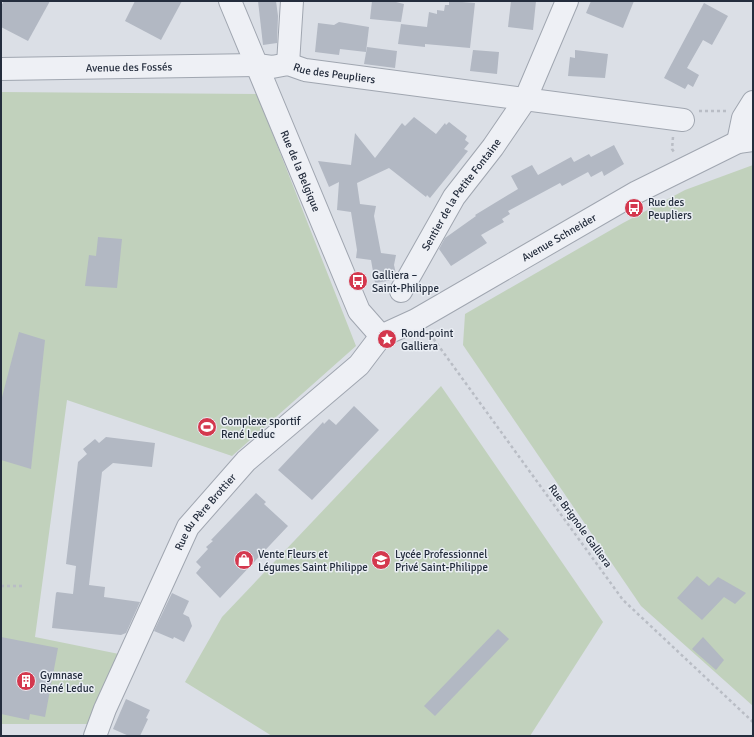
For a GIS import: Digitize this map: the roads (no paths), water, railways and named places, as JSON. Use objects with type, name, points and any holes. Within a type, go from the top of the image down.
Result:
[{"type":"street","name":"Rue de la Belgique","points":[[230,1],[359,311],[381,336]]},
{"type":"street","points":[[288,64],[292,1]]},
{"type":"street","name":"Sentier de la Petite Fontaine","points":[[401,291],[454,197],[494,147],[525,100],[567,1]]},
{"type":"street","name":"Rue des Peupliers","points":[[257,65],[272,67],[288,64],[305,70],[525,100],[678,128]]},
{"type":"street","name":"Avenue des Fossés","points":[[1,69],[257,65]]},
{"type":"street","points":[[746,141],[748,110]]},
{"type":"street","name":"Avenue Schneider","points":[[381,336],[416,320],[636,192],[746,141]]},
{"type":"street","name":"Rue du Père Brottier","points":[[95,736],[105,709],[188,527],[246,461],[359,365],[381,336]]},
{"type":"place","name":"Rue des Peupliers","points":[[634,208]]},
{"type":"place","name":"Galliera – Saint-Philippe","points":[[358,281]]},
{"type":"place","name":"Rond-point Galliera","points":[[387,339]]},
{"type":"place","name":"Complexe sportif René Leduc","points":[[207,427]]},
{"type":"place","name":"Vente Fleurs et Légumes Saint Philippe","points":[[244,560]]},
{"type":"place","name":"Lycée Professionnel Privé Saint-Philippe","points":[[381,560]]},
{"type":"place","name":"Gymnase René Leduc","points":[[26,681]]}]
